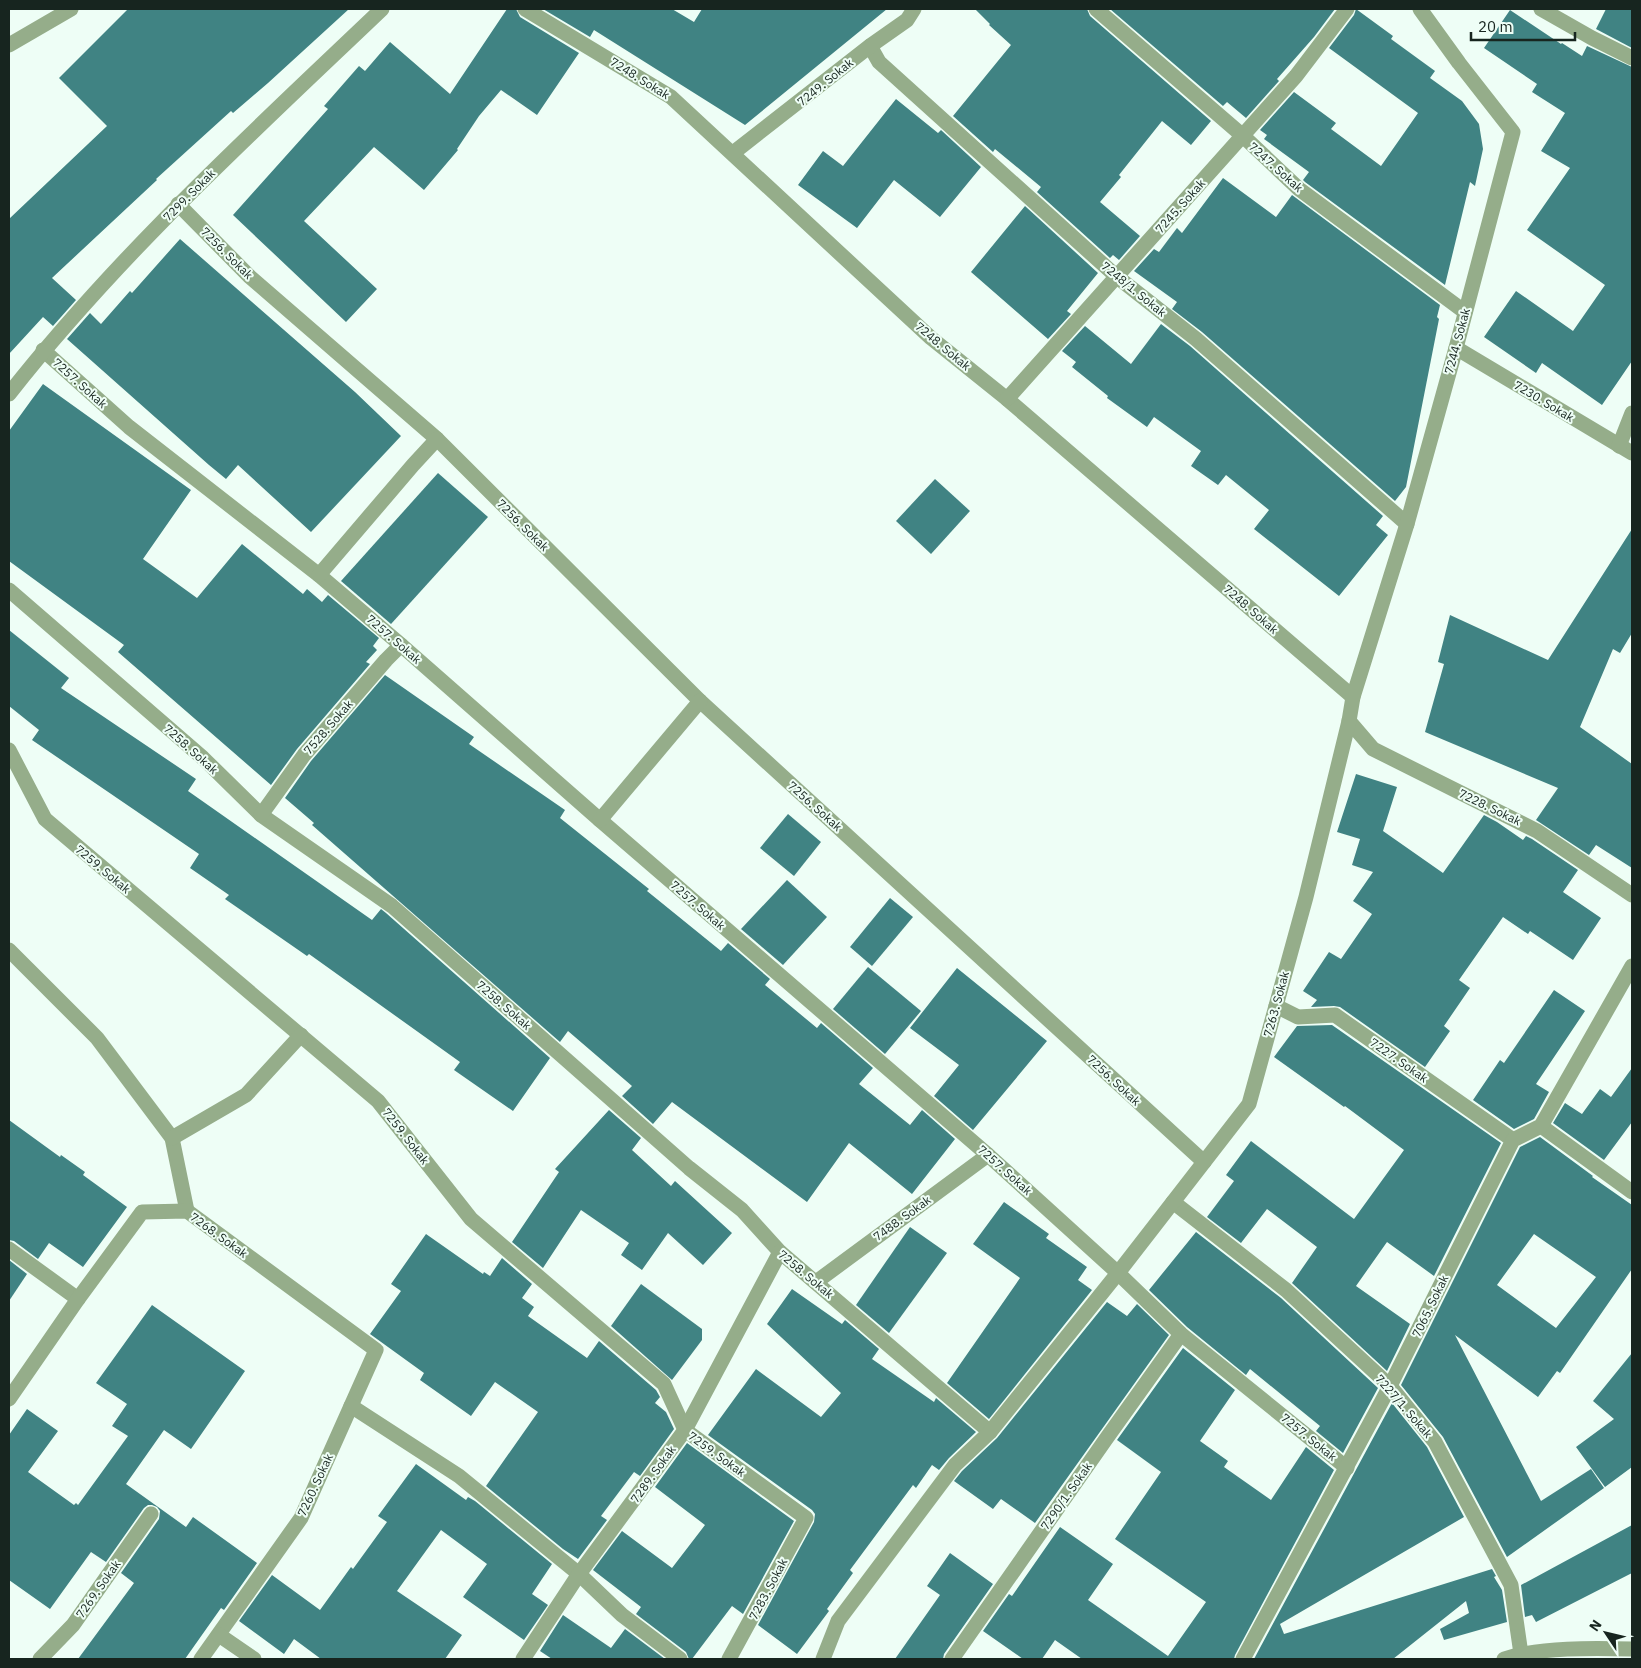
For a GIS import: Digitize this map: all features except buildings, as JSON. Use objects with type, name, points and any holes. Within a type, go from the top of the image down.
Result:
[{"type":"street","points":[[9,45],[72,9]]},
{"type":"street","name":"7299. Sokak","points":[[9,394],[43,350],[178,204],[382,9]]},
{"type":"street","name":"7248. Sokak","points":[[525,9],[671,96],[931,338],[1007,399],[1352,697]]},
{"type":"street","name":"7249. Sokak","points":[[733,153],[870,46],[907,20],[914,9]]},
{"type":"street","name":"7247. Sokak","points":[[1096,9],[1243,136],[1299,189],[1465,312]]},
{"type":"street","name":"7245. Sokak","points":[[1007,399],[1296,76],[1347,9]]},
{"type":"street","name":"7244. Sokak","points":[[1352,697],[1407,524],[1513,132],[1420,9]]},
{"type":"street","points":[[1541,9],[1632,58]]},
{"type":"street","name":"7248/1. Sokak","points":[[870,46],[879,62],[1116,276],[1196,339],[1407,524]]},
{"type":"street","name":"7256. Sokak","points":[[178,204],[249,276],[437,439],[700,701],[1204,1162]]},
{"type":"street","name":"7230. Sokak","points":[[1456,348],[1626,449]]},
{"type":"street","name":"7257. Sokak","points":[[43,350],[129,427],[319,575],[401,645],[600,820],[988,1155],[1118,1273],[1181,1334],[1347,1468]]},
{"type":"street","points":[[1626,449],[1632,413]]},
{"type":"street","points":[[319,575],[413,464],[437,439]]},
{"type":"street","name":"7258. Sokak","points":[[9,590],[204,758],[261,815],[392,906],[689,1168],[742,1210],[780,1252],[990,1432]]},
{"type":"street","name":"7528. Sokak","points":[[261,815],[304,755],[401,645]]},
{"type":"street","name":"7263. Sokak","points":[[823,1659],[838,1621],[955,1465],[990,1432],[1118,1273],[1249,1104],[1306,897],[1349,721],[1352,697]]},
{"type":"street","points":[[600,820],[700,701]]},
{"type":"street","name":"7228. Sokak","points":[[1349,721],[1373,749],[1538,830],[1632,895]]},
{"type":"street","name":"7259. Sokak","points":[[9,750],[45,819],[378,1100],[471,1219],[664,1384],[685,1430],[806,1518]]},
{"type":"street","points":[[9,950],[97,1038],[172,1138],[187,1211]]},
{"type":"street","points":[[1513,1140],[1541,1126],[1632,966]]},
{"type":"street","name":"7227. Sokak","points":[[1276,1006],[1298,1017],[1334,1015],[1513,1140]]},
{"type":"street","points":[[172,1138],[246,1095],[300,1035]]},
{"type":"street","points":[[1541,1126],[1632,1192]]},
{"type":"street","name":"7065. Sokak","points":[[1243,1659],[1390,1386],[1513,1140]]},
{"type":"street","name":"7488. Sokak","points":[[816,1282],[988,1155]]},
{"type":"street","name":"7227/1. Sokak","points":[[1173,1202],[1286,1290],[1390,1386],[1435,1442],[1511,1585],[1521,1654]]},
{"type":"street","name":"7268. Sokak","points":[[9,1399],[78,1299],[142,1212],[187,1211],[376,1350]]},
{"type":"street","points":[[9,1249],[78,1299]]},
{"type":"street","name":"7289. Sokak","points":[[524,1659],[579,1574],[685,1430],[780,1252]]},
{"type":"street","name":"7290/1. Sokak","points":[[952,1659],[1181,1334]]},
{"type":"street","name":"7260. Sokak","points":[[202,1659],[301,1518],[376,1350]]},
{"type":"street","points":[[351,1406],[460,1476],[579,1574],[622,1615],[680,1659]]},
{"type":"street","name":"7269. Sokak","points":[[40,1659],[73,1625],[152,1514]]},
{"type":"street","name":"7283. Sokak","points":[[729,1659],[806,1518]]},
{"type":"street","points":[[219,1635],[254,1659]]},
{"type":"street","points":[[1504,1659],[1521,1654],[1596,1648],[1632,1649]]}]
